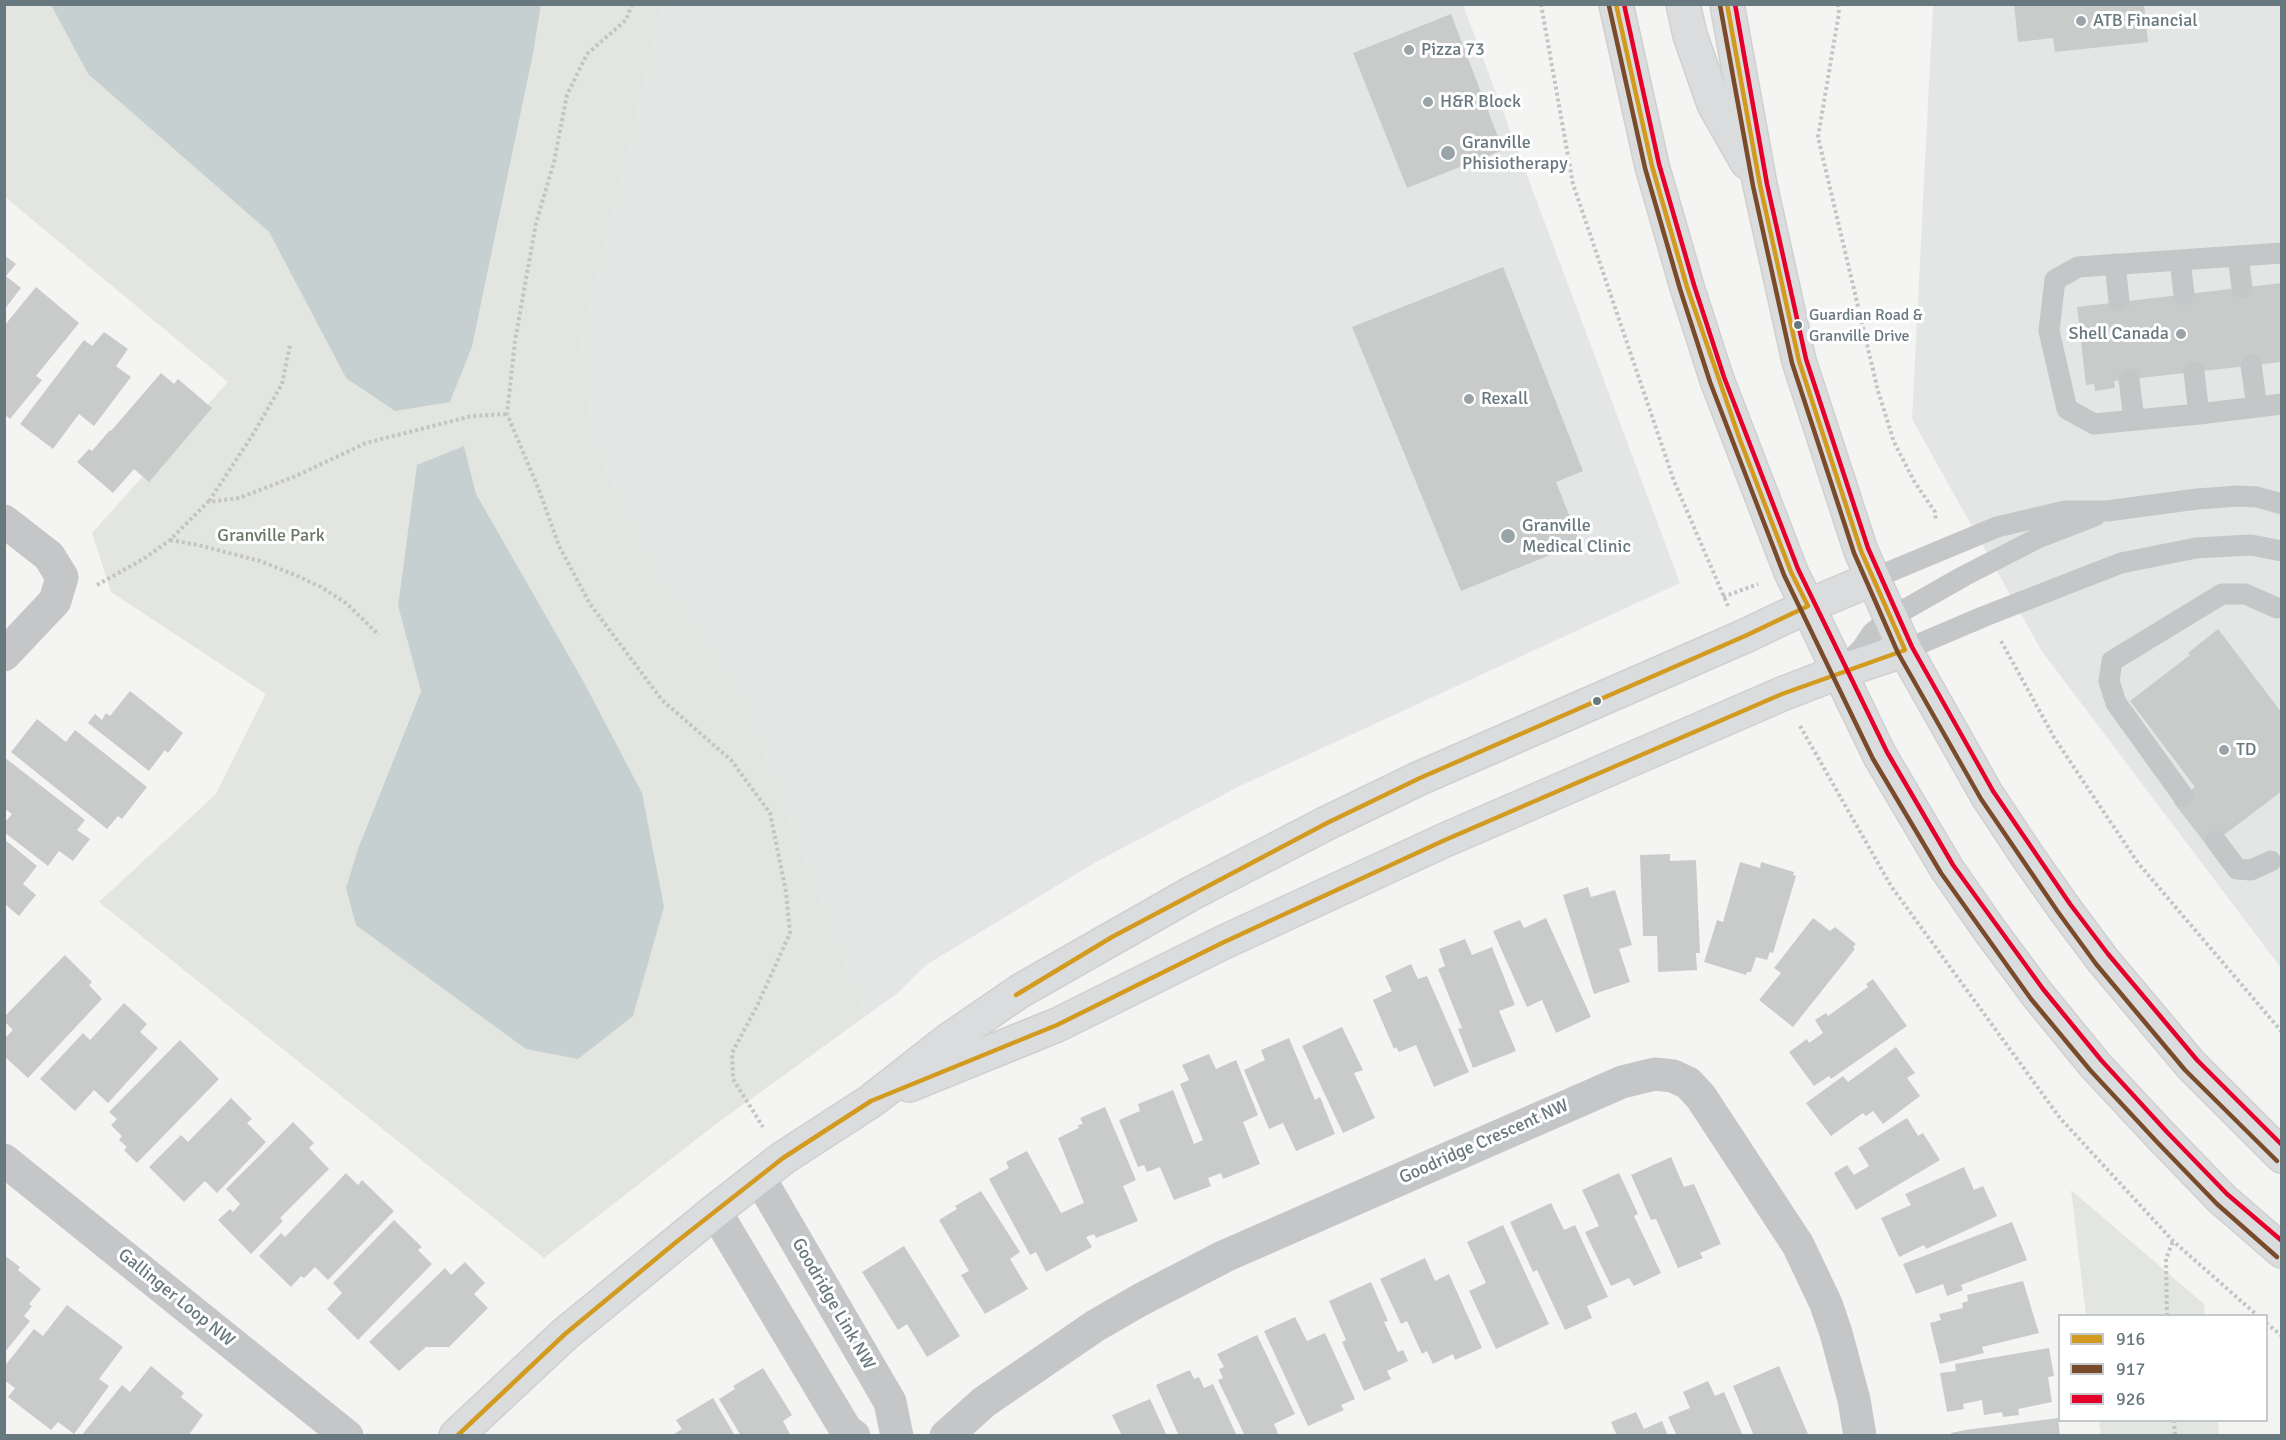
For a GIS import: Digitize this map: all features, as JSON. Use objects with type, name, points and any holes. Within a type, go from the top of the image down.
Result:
[{"type":"main road","points":[[1616,4],[1652,166],[1687,287],[1740,440],[1791,572],[1880,756],[1947,869],[2037,994],[2096,1065],[2162,1137],[2222,1198],[2282,1251]]},
{"type":"main road","points":[[1683,4],[1690,35],[1714,104],[1760,184]]},
{"type":"main road","points":[[1727,4],[1760,184],[1799,361],[1872,579],[1905,650],[1988,795],[2064,908],[2110,968],[2191,1065],[2282,1156]]},
{"type":"main road","points":[[456,1436],[565,1334],[715,1211],[771,1167],[871,1101],[950,1039],[1020,991],[1192,893],[1420,778],[1872,579]]},
{"type":"main road","points":[[871,1101],[1057,1025],[1222,943],[1445,840],[1782,694],[1905,650]]},
{"type":"street","points":[[4,521],[49,556],[62,577],[55,601],[4,655]]},
{"type":"street","name":"Goodridge Crescent NW","points":[[946,1436],[984,1402],[1085,1332],[1140,1300],[1225,1256],[1622,1082],[1655,1074],[1673,1076],[1688,1083],[1701,1097],[1798,1245],[1818,1284],[1836,1333],[1854,1400],[1860,1436]]},
{"type":"street","name":"Gallinger Loop NW","points":[[4,1161],[347,1436]]},
{"type":"street","name":"Goodridge Link NW","points":[[771,1167],[890,1402],[897,1436]]},
{"type":"street","points":[[715,1211],[846,1430],[854,1436]]},
{"type":"lane","points":[[2282,253],[2078,267],[2055,280],[2049,331],[2067,409],[2094,424],[2282,404]]},
{"type":"lane","points":[[2238,256],[2242,288]]},
{"type":"lane","points":[[2180,260],[2184,294]]},
{"type":"lane","points":[[2115,264],[2120,301]]},
{"type":"lane","points":[[2251,365],[2257,407]]},
{"type":"lane","points":[[2194,372],[2199,414]]},
{"type":"lane","points":[[2129,379],[2134,420]]},
{"type":"lane","points":[[1872,579],[1997,527],[2065,511],[2107,511],[2238,496],[2257,497],[2282,504]]},
{"type":"lane","points":[[1839,672],[1862,648],[1872,633],[1890,618],[2038,538],[2107,511]]},
{"type":"lane","points":[[1905,650],[2121,563],[2196,548],[2251,545],[2282,551]]},
{"type":"lane","points":[[2183,796],[2116,704],[2109,681],[2112,661],[2222,594],[2245,594],[2277,608]]},
{"type":"lane","points":[[2216,841],[2237,869],[2251,870],[2271,861]]},
{"type":"path","points":[[632,4],[626,20],[587,54],[567,95],[554,162],[536,223],[515,341],[507,414],[539,490],[559,546],[590,604],[662,700],[730,760],[770,813],[786,892],[790,933],[758,1004],[732,1053],[733,1079],[771,1167]]},
{"type":"path","points":[[1541,4],[1573,184],[1582,215],[1674,481],[1723,597],[1745,636]]},
{"type":"path","points":[[1818,137],[1839,13],[1838,4]]},
{"type":"path","points":[[62,577],[98,585],[145,558],[170,540],[208,502],[252,436],[282,384],[290,345]]},
{"type":"path","points":[[208,502],[239,498],[296,476],[366,443],[472,416],[507,414]]},
{"type":"path","points":[[170,540],[260,561],[295,575],[321,587],[346,603],[379,635]]},
{"type":"path","points":[[1782,694],[1891,886],[2060,1118],[2173,1241],[2256,1314]]},
{"type":"path","points":[[2167,1314],[2166,1258],[2173,1241]]},
{"type":"path","points":[[2268,1325],[2282,1336]]},
{"type":"shaded area","points":[[51,5],[541,5],[533,54],[472,347],[450,402],[395,411],[346,378],[269,232],[88,74]]},
{"type":"shaded area","points":[[664,5],[1463,5],[1680,583],[1240,786],[1096,862],[926,965],[899,992],[866,1016],[743,697],[650,563],[594,442],[582,343]]},
{"type":"shaded area","points":[[1933,5],[2281,5],[2281,968],[2041,650],[1912,419]]},
{"type":"shaded area","points":[[464,446],[476,494],[582,679],[642,793],[664,907],[633,1016],[578,1059],[526,1049],[356,925],[346,888],[359,846],[421,691],[398,606],[417,465]]},
{"type":"green space","name":"Granville Park","points":[[4,5],[51,5],[88,74],[269,232],[346,378],[450,402],[472,347],[533,54],[541,5],[664,5],[582,343],[594,442],[650,563],[743,697],[866,1016],[716,1124],[544,1258],[99,902],[216,794],[266,694],[111,592],[92,533],[228,382],[5,197]],"holes":[[[464,447],[476,494],[357,925],[359,846],[421,690],[398,606]]]},
{"type":"green space","points":[[2071,1190],[2204,1304],[2205,1314],[2086,1314]]},
{"type":"green space","points":[[2099,1422],[2218,1422],[2219,1435],[2101,1435]]},
{"type":"building","name":"ATB Financial","points":[[2014,4],[2144,4],[2148,42],[2055,52],[2053,38],[2018,42]]},
{"type":"building","points":[[1451,14],[1503,150],[1407,188],[1353,53]]},
{"type":"building","points":[[4,255],[16,264],[6,276],[21,288],[4,310]]},
{"type":"building","name":"Rexall","points":[[1503,267],[1583,471],[1556,482],[1580,543],[1461,591],[1352,327]]},
{"type":"building","name":"Shell Canada","points":[[2282,283],[2282,362],[2114,381],[2115,388],[2095,391],[2094,384],[2086,385],[2077,307]]},
{"type":"building","points":[[36,287],[79,323],[36,376],[42,380],[10,419],[4,414],[4,326]]},
{"type":"building","points":[[104,332],[128,349],[116,366],[131,377],[94,426],[79,414],[53,449],[20,424],[84,340],[92,346]]},
{"type":"building","points":[[161,373],[174,384],[178,379],[212,408],[149,482],[134,469],[113,493],[77,462],[89,449],[92,451],[111,431]]},
{"type":"building","name":"TD","points":[[2218,629],[2282,713],[2282,791],[2208,847],[2174,803],[2195,787],[2130,701],[2190,655],[2188,653]]},
{"type":"building","points":[[130,691],[183,733],[168,753],[165,750],[149,771],[88,723],[95,714],[102,720],[106,713],[110,716]]},
{"type":"building","points":[[37,719],[66,742],[75,730],[147,787],[122,819],[118,816],[107,829],[11,752]]},
{"type":"building","points":[[4,757],[85,820],[77,830],[90,839],[73,861],[59,851],[48,866],[4,832],[4,823],[12,814],[4,808]]},
{"type":"building","points":[[4,839],[37,866],[23,884],[36,895],[19,916],[6,905],[4,907]]},
{"type":"building","points":[[1670,854],[1670,861],[1696,860],[1700,953],[1696,953],[1697,970],[1658,972],[1657,936],[1643,936],[1640,855]]},
{"type":"building","points":[[1740,862],[1760,868],[1761,862],[1794,872],[1793,875],[1796,876],[1773,953],[1770,952],[1767,960],[1756,957],[1751,972],[1747,972],[1746,975],[1704,962],[1717,920],[1723,922]]},
{"type":"building","points":[[1588,887],[1591,897],[1615,890],[1632,945],[1619,949],[1630,982],[1594,994],[1563,895]]},
{"type":"building","points":[[1546,918],[1591,1017],[1556,1033],[1542,1000],[1527,1007],[1493,931],[1520,920],[1524,928]]},
{"type":"building","points":[[1813,918],[1830,931],[1835,927],[1856,944],[1853,947],[1855,949],[1793,1027],[1759,1000],[1781,973],[1774,968]]},
{"type":"building","points":[[1465,939],[1472,955],[1492,947],[1515,1005],[1499,1011],[1516,1051],[1473,1068],[1458,1029],[1462,1028],[1438,969],[1445,966],[1439,949]]},
{"type":"building","points":[[65,955],[92,982],[89,985],[102,999],[28,1078],[4,1056],[4,1039],[13,1030],[4,1021],[4,1017]]},
{"type":"building","points":[[1411,964],[1418,979],[1427,976],[1469,1072],[1434,1087],[1416,1045],[1399,1052],[1396,1047],[1394,1049],[1373,1000],[1392,991],[1385,976]]},
{"type":"building","points":[[1873,979],[1907,1026],[1831,1079],[1829,1076],[1814,1086],[1789,1052],[1807,1039],[1809,1043],[1823,1033],[1815,1020],[1826,1013],[1828,1016],[1868,987],[1866,984]]},
{"type":"building","points":[[124,1003],[147,1024],[140,1032],[158,1048],[108,1103],[94,1090],[75,1111],[40,1079],[83,1033],[90,1040]]},
{"type":"building","points":[[1342,1027],[1363,1070],[1354,1073],[1375,1118],[1343,1133],[1302,1046]]},
{"type":"building","points":[[1289,1038],[1315,1100],[1320,1097],[1335,1134],[1296,1151],[1283,1123],[1269,1129],[1244,1070],[1265,1060],[1261,1050]]},
{"type":"building","points":[[180,1040],[219,1079],[137,1163],[124,1150],[127,1147],[119,1140],[122,1136],[111,1125],[117,1119],[109,1112]]},
{"type":"building","points":[[1896,1047],[1915,1073],[1907,1078],[1920,1096],[1883,1124],[1873,1111],[1866,1116],[1863,1113],[1831,1136],[1806,1103],[1843,1076],[1848,1082]]},
{"type":"building","points":[[1209,1054],[1216,1069],[1236,1060],[1258,1115],[1243,1122],[1260,1164],[1223,1179],[1221,1173],[1208,1178],[1211,1186],[1174,1200],[1160,1167],[1147,1172],[1144,1165],[1138,1167],[1119,1120],[1140,1111],[1138,1104],[1173,1090],[1194,1144],[1203,1140],[1180,1084],[1189,1080],[1182,1065]]},
{"type":"building","points":[[231,1098],[252,1119],[247,1123],[266,1142],[217,1193],[205,1181],[184,1202],[149,1167],[181,1135],[188,1142]]},
{"type":"building","points":[[1105,1107],[1136,1180],[1123,1186],[1138,1221],[1096,1238],[1094,1234],[1086,1237],[1092,1247],[1046,1272],[1036,1252],[1030,1255],[989,1179],[1009,1168],[1006,1162],[1027,1151],[1061,1213],[1084,1203],[1058,1138],[1079,1128],[1078,1125],[1083,1124],[1080,1118]]},
{"type":"building","points":[[1907,1118],[1918,1136],[1923,1133],[1940,1160],[1856,1210],[1834,1173],[1847,1165],[1854,1175],[1869,1166],[1858,1148]]},
{"type":"building","points":[[293,1122],[314,1143],[309,1148],[329,1169],[280,1218],[283,1221],[251,1254],[218,1220],[230,1209],[233,1212],[240,1204],[226,1189]]},
{"type":"building","points":[[1671,1157],[1684,1187],[1694,1184],[1721,1244],[1700,1253],[1703,1258],[1678,1268],[1656,1219],[1651,1220],[1631,1175]]},
{"type":"building","points":[[1964,1167],[1974,1190],[1983,1186],[1997,1216],[1926,1249],[1924,1245],[1899,1257],[1881,1218],[1911,1205],[1905,1194]]},
{"type":"building","points":[[346,1173],[358,1185],[362,1180],[394,1211],[328,1280],[315,1267],[304,1278],[301,1276],[291,1287],[259,1256],[281,1233],[285,1237]]},
{"type":"building","points":[[1619,1173],[1638,1214],[1634,1216],[1661,1273],[1634,1286],[1629,1278],[1611,1286],[1585,1232],[1599,1226],[1582,1190]]},
{"type":"building","points":[[981,1191],[1020,1252],[1010,1259],[1028,1289],[985,1314],[961,1275],[969,1271],[939,1220],[957,1209],[955,1206]]},
{"type":"building","points":[[1551,1203],[1564,1230],[1575,1225],[1608,1297],[1587,1306],[1592,1318],[1565,1330],[1537,1270],[1533,1272],[1510,1222]]},
{"type":"building","points":[[394,1220],[422,1247],[418,1250],[432,1264],[358,1340],[327,1309],[342,1293],[333,1283]]},
{"type":"building","points":[[2012,1222],[2027,1260],[1961,1285],[1963,1290],[1947,1296],[1943,1284],[1916,1294],[1903,1264]]},
{"type":"building","points":[[1503,1225],[1549,1324],[1496,1349],[1469,1291],[1486,1283],[1467,1242]]},
{"type":"building","points":[[904,1246],[960,1336],[927,1357],[907,1324],[898,1330],[862,1272]]},
{"type":"building","points":[[4,1255],[20,1267],[18,1270],[41,1289],[29,1304],[32,1306],[24,1316],[30,1321],[4,1353]]},
{"type":"building","points":[[1425,1258],[1435,1281],[1449,1274],[1482,1348],[1455,1360],[1453,1354],[1433,1364],[1427,1351],[1422,1354],[1407,1321],[1401,1324],[1380,1279]]},
{"type":"building","points":[[465,1262],[485,1283],[474,1294],[488,1308],[449,1347],[426,1347],[399,1371],[369,1342],[445,1268],[451,1275]]},
{"type":"building","points":[[2023,1281],[2039,1333],[1982,1347],[1984,1353],[1940,1364],[1930,1323],[1941,1320],[1939,1314],[1963,1308],[1962,1303],[1968,1301],[1967,1295]]},
{"type":"building","points":[[1371,1282],[1388,1321],[1384,1322],[1398,1352],[1403,1350],[1408,1361],[1387,1371],[1391,1379],[1364,1391],[1342,1342],[1346,1340],[1329,1301]]},
{"type":"building","points":[[67,1305],[123,1347],[99,1379],[109,1386],[74,1434],[58,1422],[51,1430],[8,1397],[15,1388],[4,1380],[4,1367],[34,1329],[43,1336]]},
{"type":"building","points":[[1295,1317],[1307,1341],[1325,1333],[1355,1399],[1341,1405],[1344,1410],[1308,1426],[1264,1331]]},
{"type":"building","points":[[1257,1335],[1295,1414],[1274,1424],[1278,1433],[1273,1436],[1245,1436],[1218,1380],[1223,1378],[1219,1369],[1224,1367],[1217,1354]]},
{"type":"building","points":[[2049,1348],[2054,1376],[2048,1377],[2052,1402],[2018,1409],[2019,1415],[2003,1417],[2002,1412],[1984,1415],[1982,1400],[1963,1404],[1964,1409],[1947,1412],[1940,1373],[1956,1371],[1955,1364]]},
{"type":"building","points":[[151,1366],[184,1393],[181,1397],[203,1415],[188,1436],[81,1436],[122,1385],[130,1392]]},
{"type":"building","points":[[1779,1366],[1808,1434],[1805,1436],[1754,1436],[1733,1386]]},
{"type":"building","points":[[763,1368],[792,1415],[783,1421],[791,1436],[741,1436],[719,1399],[735,1389],[733,1386]]},
{"type":"building","points":[[1190,1370],[1194,1379],[1199,1377],[1204,1388],[1213,1384],[1237,1436],[1179,1436],[1156,1385]]},
{"type":"building","points":[[1708,1381],[1715,1396],[1724,1392],[1743,1436],[1677,1436],[1668,1417],[1690,1408],[1683,1392]]},
{"type":"building","points":[[713,1398],[735,1436],[671,1436],[682,1429],[676,1420]]},
{"type":"building","points":[[1150,1399],[1167,1436],[1122,1436],[1112,1415]]},
{"type":"building","points":[[1636,1412],[1644,1429],[1662,1421],[1668,1436],[1617,1436],[1611,1422]]},
{"type":"building","points":[[2058,1418],[2060,1436],[1951,1436],[1951,1433]]},
{"type":"transit line","name":"916","points":[[1016,995],[1112,937],[1327,823],[1420,778],[1745,636],[1808,606],[1791,572],[1740,440],[1687,287],[1652,166],[1616,4]]},
{"type":"transit line","name":"926","points":[[1624,4],[1659,164],[1694,285],[1724,377],[1798,569],[1887,752],[1953,865],[2043,989],[2101,1060],[2167,1132],[2227,1194],[2282,1241]]},
{"type":"transit line","name":"916","points":[[457,1436],[565,1334],[675,1243],[783,1158],[871,1101],[1057,1025],[1222,943],[1445,840],[1782,694],[1905,650],[1861,551],[1799,361],[1760,185],[1727,4]]},
{"type":"transit line","name":"926","points":[[1735,4],[1767,184],[1806,359],[1868,548],[1912,647],[1993,791],[2070,904],[2108,954],[2197,1060],[2282,1145]]},
{"type":"transit line","name":"917","points":[[1720,5],[1753,186],[1792,363],[1854,553],[1898,653],[1981,799],[2096,964],[2185,1070],[2277,1161]]},
{"type":"transit line","name":"917","points":[[1609,6],[1645,168],[1710,382],[1784,575],[1873,759],[1941,873],[2031,999],[2090,1070],[2157,1142],[2217,1204],[2277,1257]]},
{"type":"place","name":"ATB Financial","points":[[2081,21]]},
{"type":"place","name":"Pizza 73","points":[[1409,50]]},
{"type":"place","name":"H&R Block","points":[[1428,102]]},
{"type":"place","name":"Granville Phisiotherapy","points":[[1448,153]]},
{"type":"place","name":"Guardian Road & Granville Drive","points":[[1798,325]]},
{"type":"place","name":"Shell Canada","points":[[2181,334]]},
{"type":"place","name":"Rexall","points":[[1469,399]]},
{"type":"place","name":"Granville Medical Clinic","points":[[1508,536]]},
{"type":"place","name":"TD","points":[[2224,750]]}]
